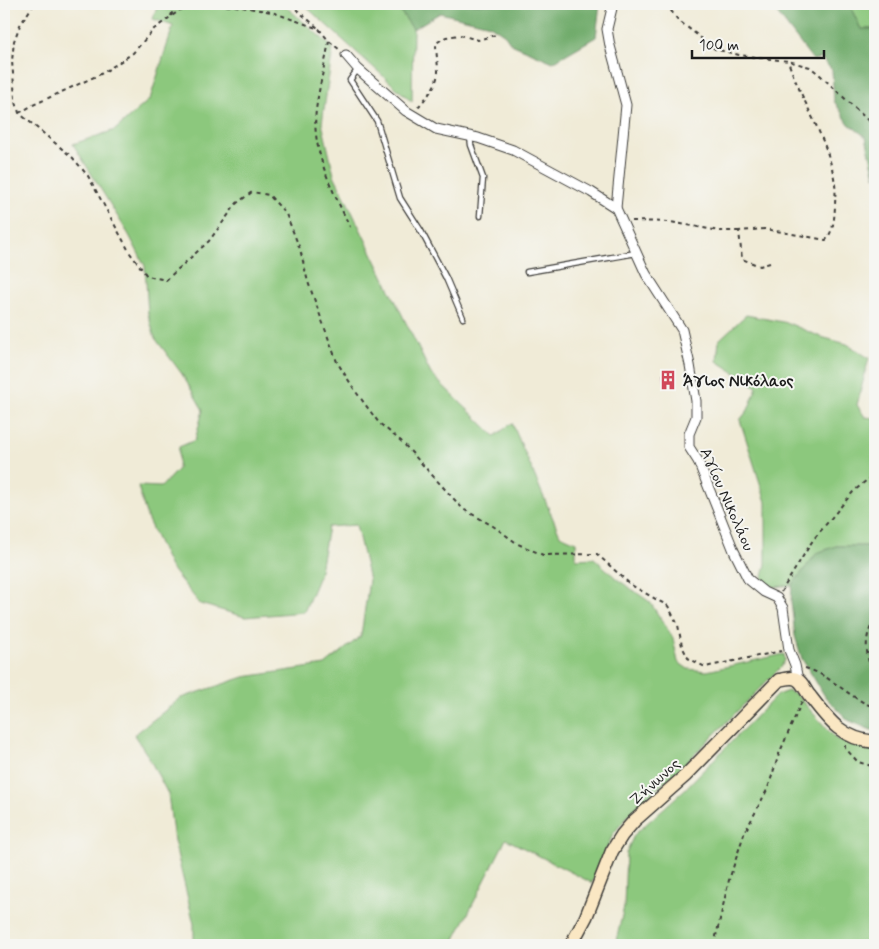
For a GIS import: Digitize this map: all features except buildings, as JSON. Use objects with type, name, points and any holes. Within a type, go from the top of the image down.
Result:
[{"type":"street","points":[[346,55],[358,69],[412,115],[436,129],[470,136],[513,150],[591,192],[616,208],[626,105],[607,29],[613,4]]},
{"type":"street","name":"Αγίου Νικολάου","points":[[616,208],[646,274],[682,330],[696,401],[696,417],[689,434],[689,447],[698,461],[734,551],[748,579],[764,592],[777,598]]},
{"type":"street","points":[[777,598],[783,608],[789,650],[798,680],[806,692],[832,723],[845,734],[862,741],[875,742]]},
{"type":"street","name":"Ζήνωνος","points":[[572,945],[586,917],[612,851],[622,835],[634,821],[685,776],[779,680],[789,677],[798,680]]},
{"type":"lane","points":[[358,69],[350,80],[377,121],[400,198],[421,231],[446,278],[464,318]]},
{"type":"lane","points":[[470,136],[471,145],[484,178],[480,216]]},
{"type":"lane","points":[[527,272],[636,253]]},
{"type":"path","points":[[34,4],[20,25],[14,41],[12,61],[14,98],[19,113],[72,158],[88,176],[130,253],[147,276],[166,280],[209,241],[237,203],[252,192],[270,195],[286,214],[300,249],[308,282],[337,362],[379,423],[401,441],[463,509],[493,526],[518,544],[543,555],[597,554],[631,584],[668,606],[678,625],[682,646],[688,658],[705,667],[789,650]]},
{"type":"path","points":[[171,16],[175,4]]},
{"type":"path","points":[[290,4],[319,29],[329,42],[346,55]]},
{"type":"path","points":[[666,4],[678,20],[715,49],[739,55],[788,61],[810,67],[875,126]]},
{"type":"path","points":[[19,113],[103,74],[133,53],[154,29],[180,10],[201,6],[236,6],[272,12],[319,29]]},
{"type":"path","points":[[412,115],[434,87],[438,72],[436,43],[446,37],[460,35],[478,40],[495,35]]},
{"type":"path","points":[[329,42],[316,111],[316,137],[323,167],[350,227]]},
{"type":"path","points":[[622,221],[671,222],[719,231],[765,229],[826,240],[832,232],[834,223],[836,186],[832,167],[817,125],[794,80],[788,61]]},
{"type":"path","points":[[738,231],[742,259],[760,266],[770,263]]},
{"type":"path","points":[[777,598],[813,540],[853,492],[875,473]]},
{"type":"path","points":[[875,620],[871,626],[866,651],[872,672],[875,674]]},
{"type":"path","points":[[795,665],[826,676],[859,701],[868,705],[875,703]]},
{"type":"path","points":[[714,945],[729,880],[744,834],[768,788],[779,754],[806,692]]},
{"type":"path","points":[[845,734],[845,748],[858,762],[875,767]]},
{"type":"green space","points":[[158,4],[283,4],[333,48],[322,123],[334,175],[431,374],[495,436],[512,423],[560,535],[576,542],[576,559],[594,558],[617,579],[650,602],[673,638],[678,662],[688,669],[707,671],[784,654],[785,660],[781,667],[682,767],[632,811],[613,834],[592,883],[506,839],[452,945],[194,945],[194,924],[174,841],[168,794],[148,756],[134,735],[181,698],[244,677],[325,665],[361,636],[369,580],[356,525],[328,527],[319,576],[304,612],[245,617],[200,604],[170,567],[147,518],[138,486],[161,487],[178,469],[179,447],[195,440],[203,410],[182,374],[155,338],[148,314],[145,266],[129,235],[73,144],[115,130],[150,99],[173,26],[153,19]]},
{"type":"green space","points":[[303,4],[395,4],[413,29],[412,102]]},
{"type":"green space","points":[[395,4],[600,4],[596,37],[553,62],[511,44],[505,35],[490,25],[440,13],[413,29]]},
{"type":"green space","points":[[770,4],[849,4],[861,29],[875,29],[875,177],[866,137],[849,124],[834,101],[832,70],[821,58],[813,60]]},
{"type":"green space","points":[[849,4],[875,4],[875,29],[861,29]]},
{"type":"green space","points":[[746,315],[788,323],[821,337],[847,344],[869,358],[857,405],[865,417],[875,418],[875,539],[866,546],[836,546],[817,553],[792,585],[775,587],[761,584],[766,564],[766,502],[740,420],[748,410],[757,387],[717,361],[719,340]]},
{"type":"green space","points":[[875,539],[875,730],[871,730],[848,720],[826,698],[802,659],[795,636],[791,602],[792,585],[817,553],[836,546],[866,546]]},
{"type":"green space","points":[[788,691],[796,694],[836,739],[867,748],[875,747],[875,945],[615,945],[624,907],[626,853],[634,835],[684,790],[777,695]]},
{"type":"place","name":"Άγιος Νικόλαος","points":[[668,380]]}]
